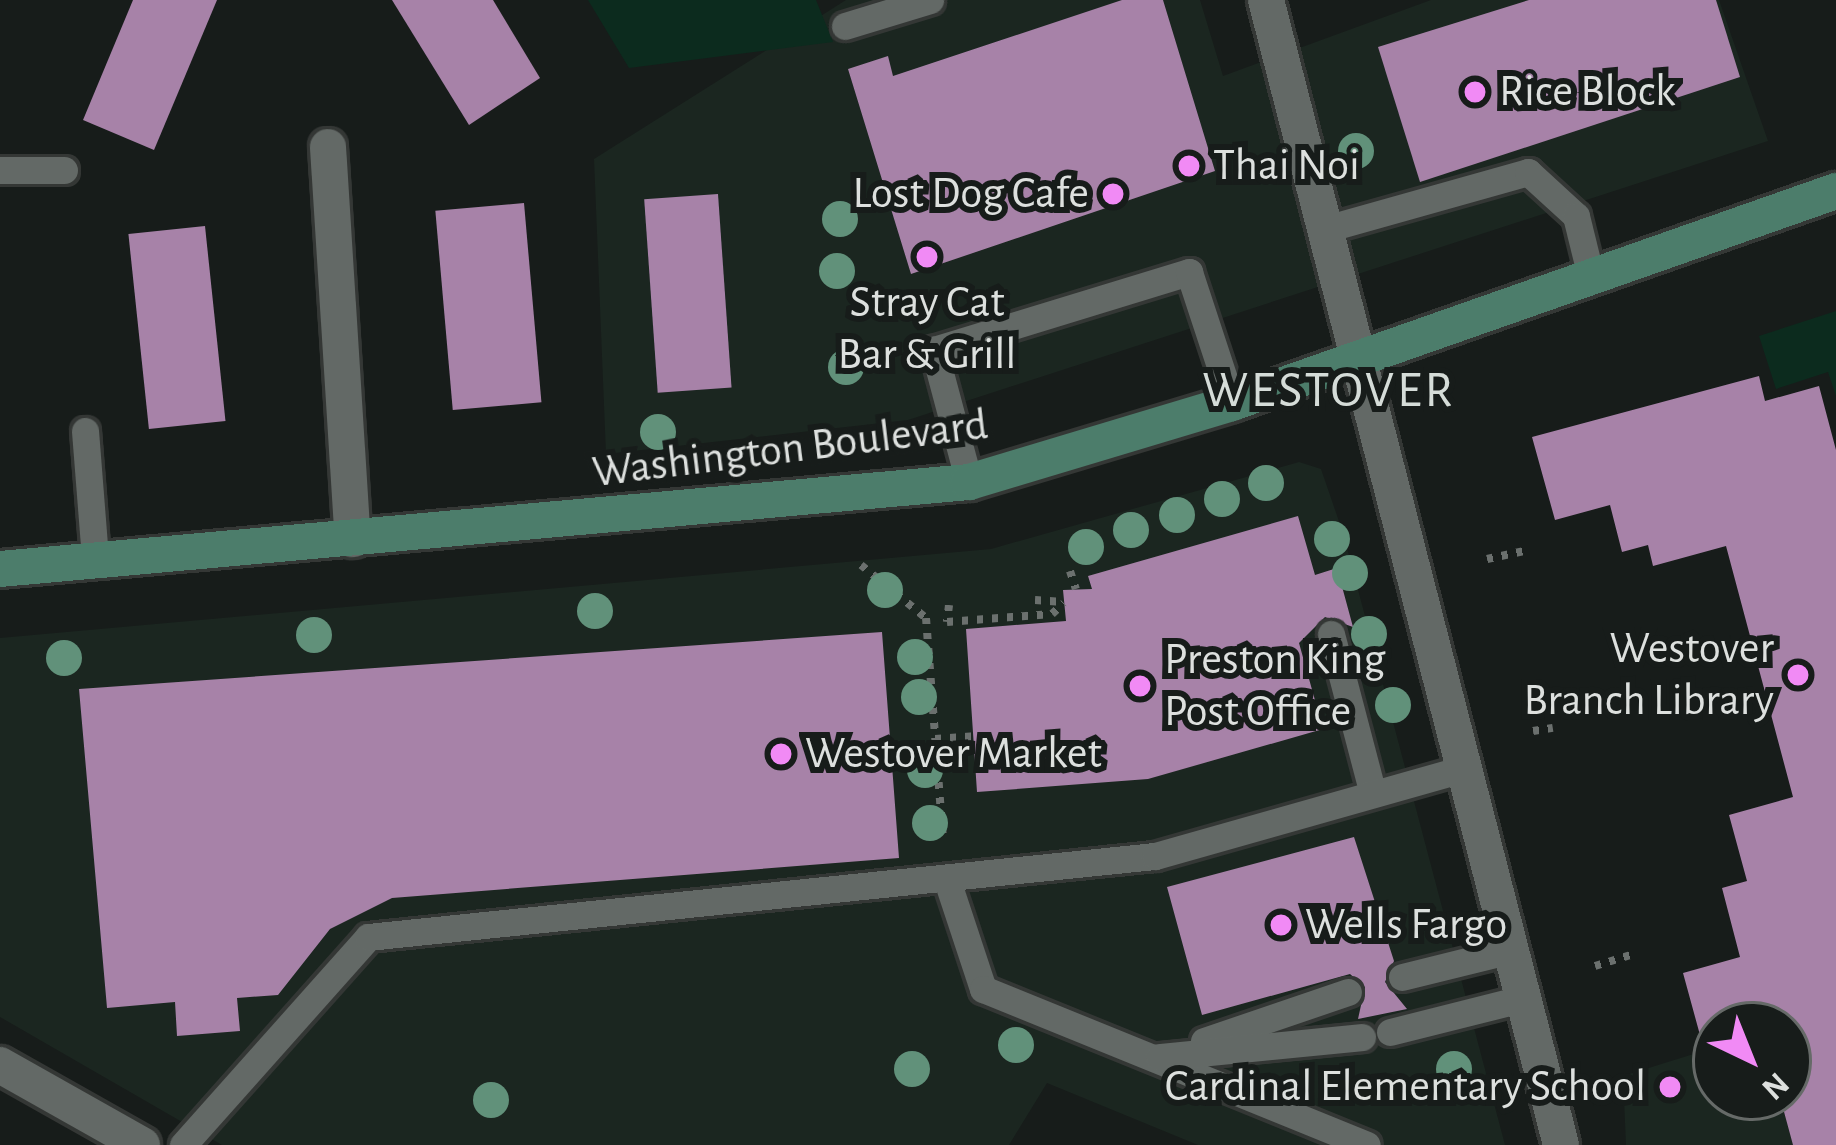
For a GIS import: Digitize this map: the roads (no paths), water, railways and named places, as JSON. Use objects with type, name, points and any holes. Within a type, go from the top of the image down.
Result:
[{"type":"main road","name":"Washington Boulevard","points":[[0,569],[969,482],[1232,403],[1836,190]]},
{"type":"street","points":[[1266,0],[1329,228],[1356,360],[1562,1145]]},
{"type":"street","points":[[328,147],[353,539]]},
{"type":"street","points":[[0,1065],[142,1145]]},
{"type":"lane","points":[[845,26],[930,0]]},
{"type":"lane","points":[[0,170],[64,170]]},
{"type":"lane","points":[[1329,228],[1528,172],[1576,216],[1592,277]]},
{"type":"lane","points":[[969,482],[934,350],[1189,272],[1232,403]]},
{"type":"lane","points":[[85,431],[95,560]]},
{"type":"lane","points":[[1331,634],[1373,794]]},
{"type":"lane","points":[[183,1145],[368,938],[1156,856],[1462,769]]},
{"type":"lane","points":[[947,880],[983,989],[1367,1145]]},
{"type":"lane","points":[[1402,977],[1511,950]]},
{"type":"lane","points":[[1155,1058],[1348,992]]},
{"type":"lane","points":[[1390,1032],[1525,998]]},
{"type":"lane","points":[[1155,1058],[1361,1037]]},
{"type":"place","name":"Rice Block","points":[[1475,92]]},
{"type":"place","name":"Thai Noi","points":[[1189,166]]},
{"type":"place","name":"Lost Dog Cafe","points":[[1113,194]]},
{"type":"place","name":"Stray Cat Bar & Grill","points":[[927,257]]},
{"type":"place","name":"Westover Branch Library","points":[[1798,675]]},
{"type":"place","name":"Preston King Post Office","points":[[1140,686]]},
{"type":"place","name":"Westover Market","points":[[781,754]]},
{"type":"place","name":"Wells Fargo","points":[[1281,925]]},
{"type":"place","name":"Cardinal Elementary School","points":[[1670,1087]]},
{"type":"district","name":"WESTOVER","points":[[1329,391]]}]
